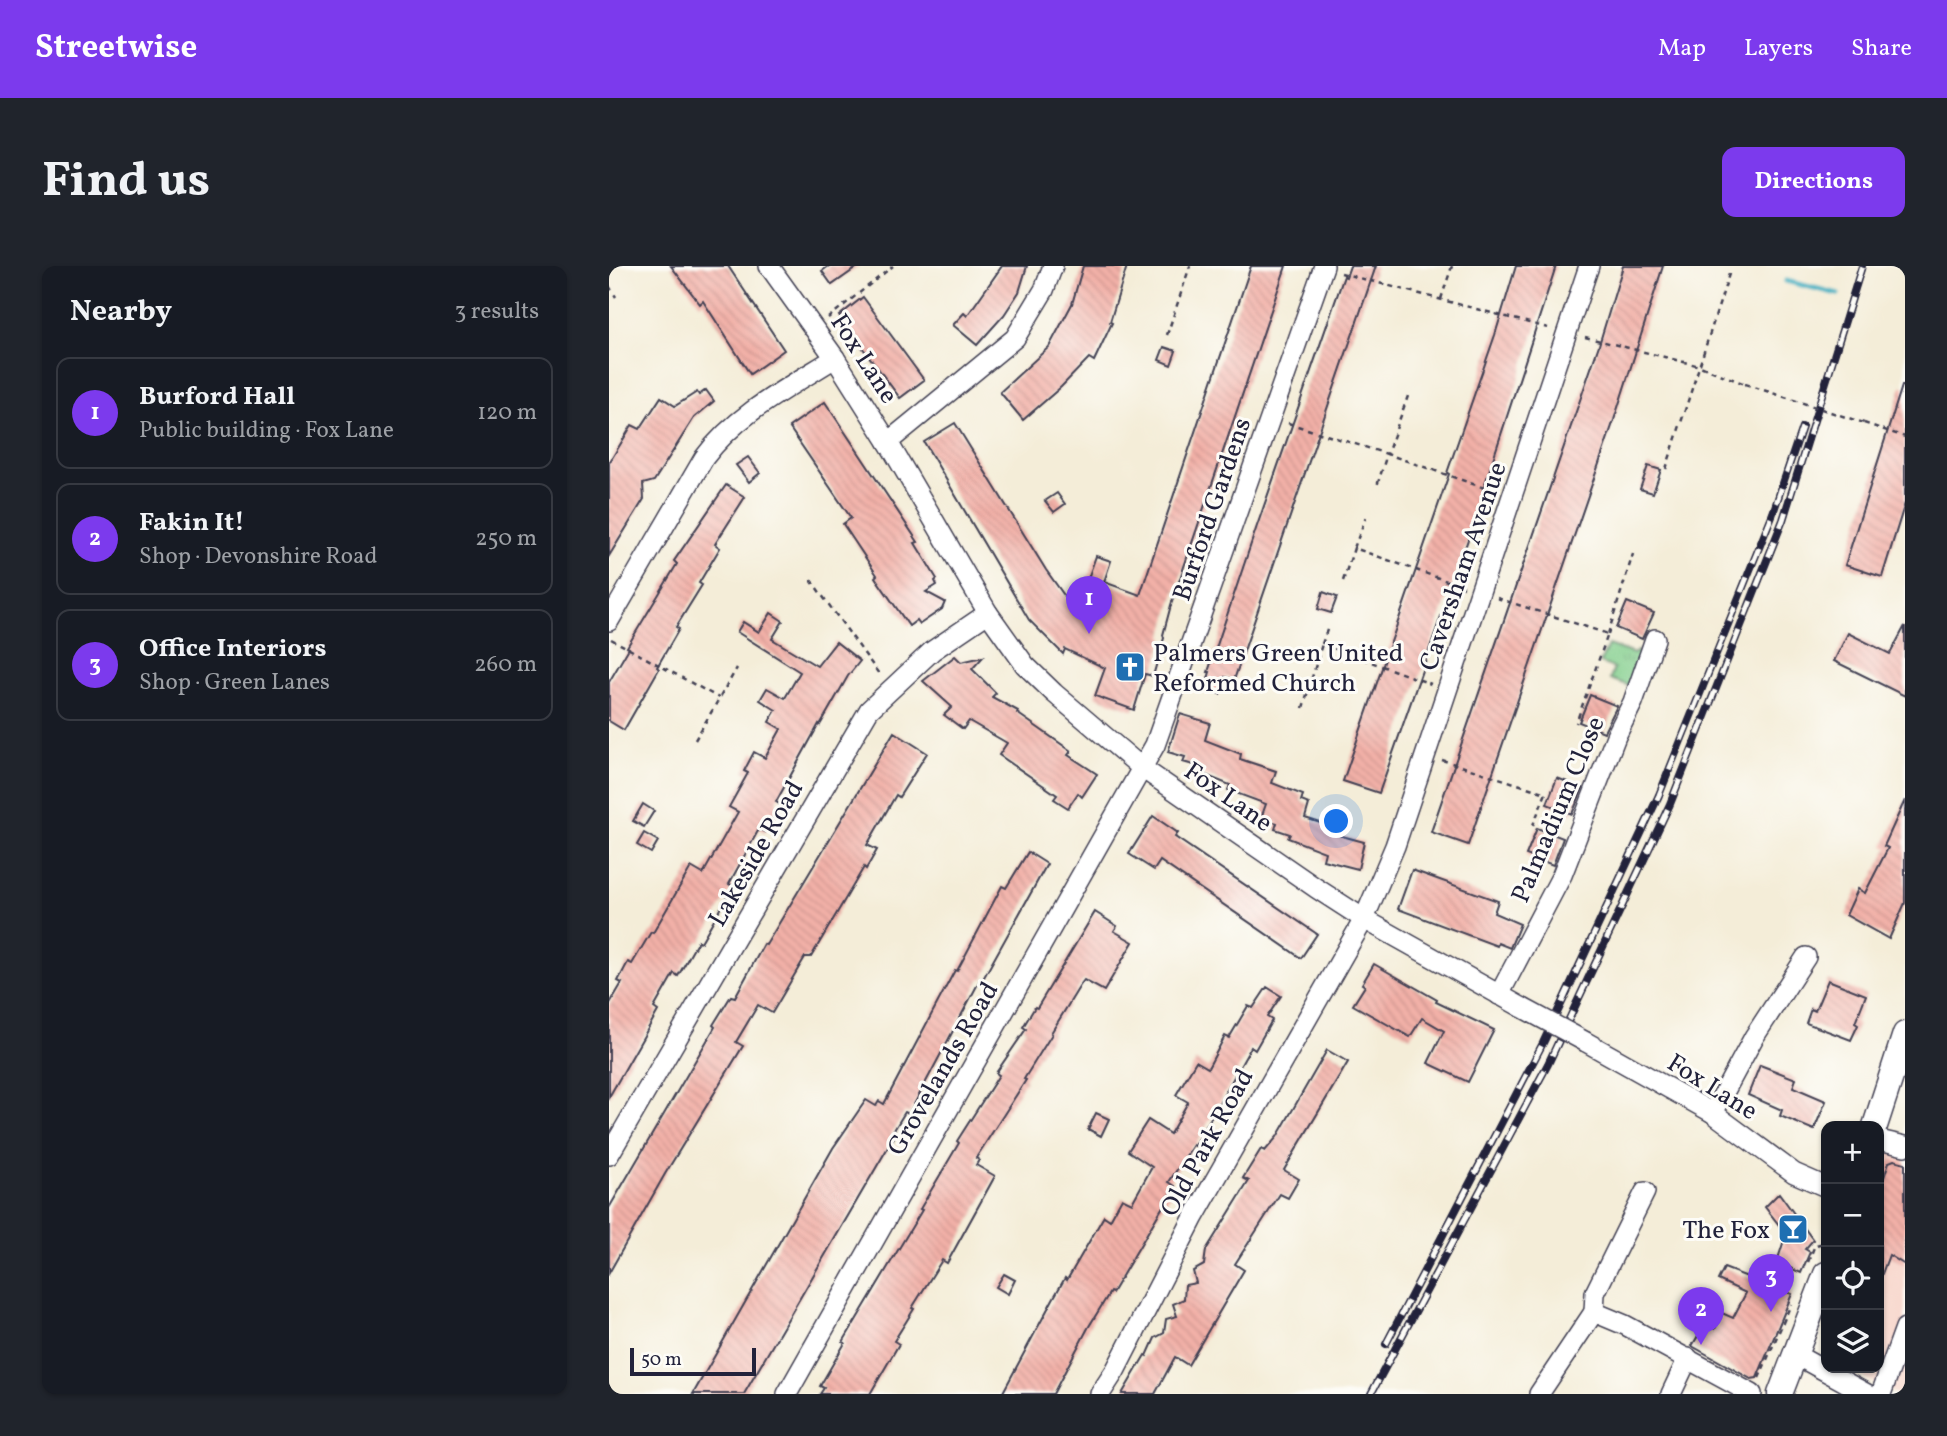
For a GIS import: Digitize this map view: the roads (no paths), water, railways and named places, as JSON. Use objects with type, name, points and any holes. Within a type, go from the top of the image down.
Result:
[{"type":"main road","points":[[1877,1121],[1905,1034]]},
{"type":"main road","points":[[1780,1394],[1796,1354],[1818,1266]]},
{"type":"street","name":"Fox Lane","points":[[769,266],[835,358],[888,442],[988,613],[1025,665],[1054,693],[1142,768],[1364,919],[1713,1113],[1794,1172],[1821,1185]]},
{"type":"street","points":[[888,442],[1015,338],[1044,290],[1053,266]]},
{"type":"street","name":"Caversham Avenue","points":[[1364,919],[1395,846],[1589,266]]},
{"type":"street","name":"Burford Gardens","points":[[1142,768],[1155,746],[1324,267]]},
{"type":"street","points":[[609,621],[716,442],[736,423],[835,358]]},
{"type":"street","name":"Lakeside Road","points":[[609,1155],[869,710],[932,651],[988,613]]},
{"type":"street","name":"Palmadium Close","points":[[1507,1000],[1562,875],[1616,736],[1633,702],[1655,639]]},
{"type":"street","name":"Grovelands Road","points":[[787,1394],[1142,768]]},
{"type":"street","name":"Old Park Road","points":[[1100,1394],[1115,1371],[1194,1217],[1364,919]]},
{"type":"street","points":[[1713,1113],[1754,1037],[1807,957]]},
{"type":"street","points":[[1884,1141],[1905,1146]]},
{"type":"street","points":[[1539,1394],[1594,1312],[1595,1293],[1645,1192]]},
{"type":"street","points":[[1594,1312],[1606,1315],[1753,1391]]},
{"type":"street","points":[[1881,1394],[1905,1328]]},
{"type":"street","points":[[1796,1354],[1867,1394]]},
{"type":"street","points":[[1671,1394],[1688,1358]]},
{"type":"waterway","points":[[1786,281],[1838,294]]},
{"type":"railway","points":[[1371,1394],[1548,1064],[1670,804],[1783,520],[1862,266]]},
{"type":"railway","points":[[1386,1344],[1543,1043],[1659,795],[1773,513],[1802,427]]},
{"type":"place","name":"Burford Hall","points":[[1089,634]]},
{"type":"place","name":"Palmers Green United Reformed Church","points":[[1130,667]]},
{"type":"place","name":"The Fox","points":[[1793,1229]]},
{"type":"place","name":"Office Interiors","points":[[1771,1312]]},
{"type":"place","name":"Fakin It!","points":[[1701,1345]]}]
